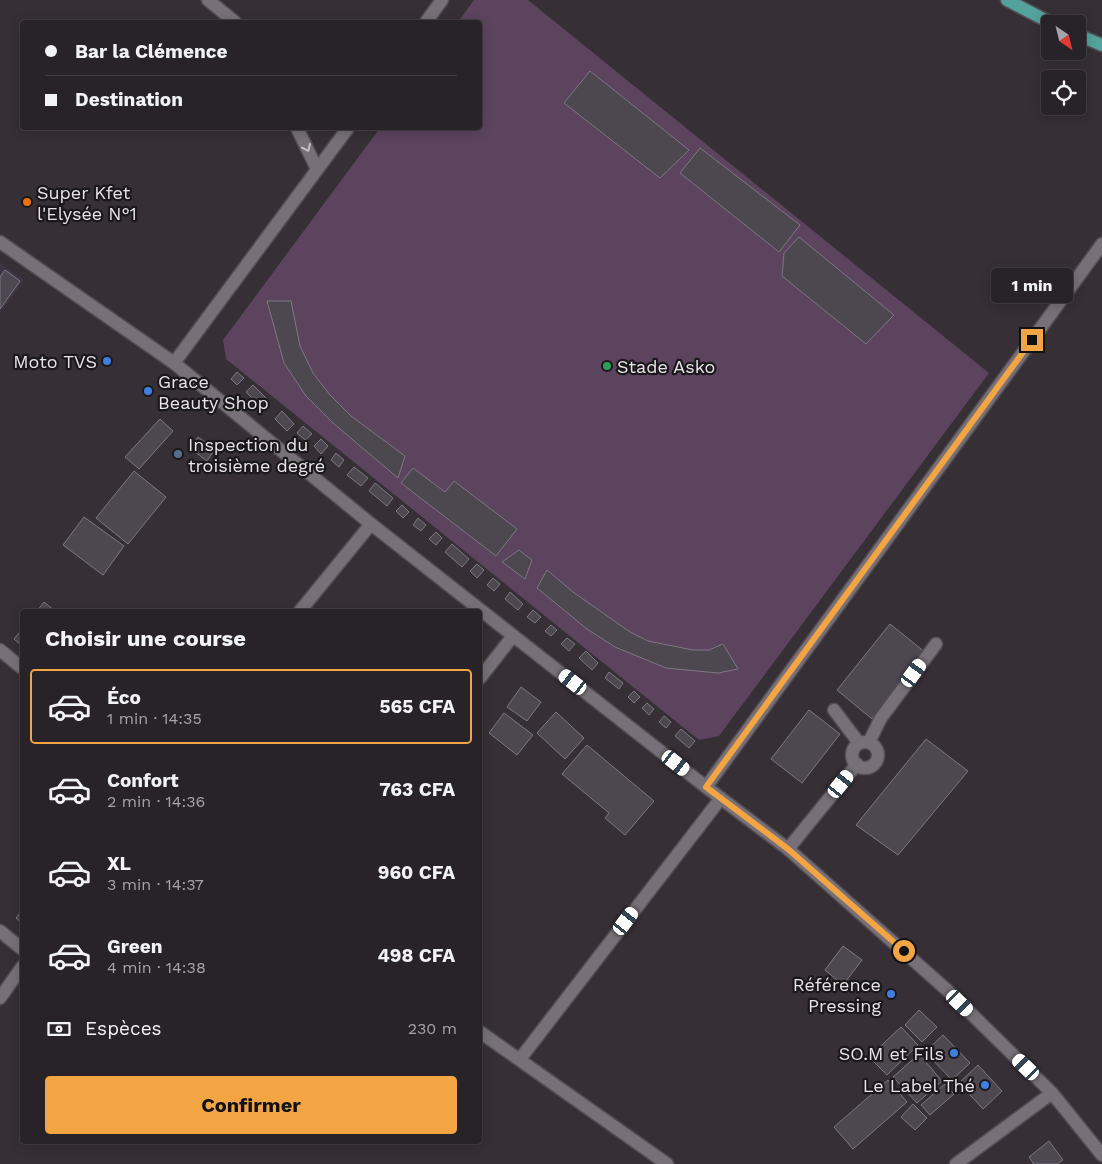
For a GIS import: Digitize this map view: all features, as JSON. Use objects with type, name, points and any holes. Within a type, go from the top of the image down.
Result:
[{"type":"main road","points":[[1007,0],[1041,18]]},
{"type":"main road","points":[[1086,38],[1102,45]]},
{"type":"street","points":[[208,0],[233,20]]},
{"type":"street","points":[[427,20],[442,0]]},
{"type":"street","points":[[298,130],[317,170]]},
{"type":"street","points":[[174,363],[347,130]]},
{"type":"street","points":[[0,242],[174,363],[371,524],[480,609]]},
{"type":"street","points":[[706,787],[1102,244]]},
{"type":"street","points":[[302,609],[371,524]]},
{"type":"street","points":[[482,611],[788,849],[947,990],[1052,1093],[1102,1155]]},
{"type":"street","points":[[482,676],[514,636]]},
{"type":"street","points":[[834,710],[864,743],[876,749],[877,758],[871,766],[866,767],[856,764],[852,756],[855,746],[864,743],[936,644]]},
{"type":"street","points":[[0,650],[20,666]]},
{"type":"street","points":[[788,849],[856,764]]},
{"type":"street","points":[[520,1059],[721,798]]},
{"type":"street","points":[[0,931],[20,947]]},
{"type":"street","points":[[0,998],[20,970]]},
{"type":"street","points":[[482,1033],[667,1164]]},
{"type":"street","points":[[956,1164],[1052,1093]]},
{"type":"shaded area","name":"Stade Asko","points":[[474,0],[528,0],[989,373],[719,736],[699,740],[226,359],[223,340],[379,130],[482,130],[482,20],[459,20]]},
{"type":"shaded area","points":[[0,263],[24,280],[0,313]]},
{"type":"building","points":[[590,71],[689,150],[660,178],[564,103]]},
{"type":"building","points":[[700,148],[800,225],[779,252],[680,173]]},
{"type":"building","points":[[799,237],[894,315],[866,344],[782,276],[784,253]]},
{"type":"building","points":[[5,270],[20,281],[0,309],[0,277]]},
{"type":"building","points":[[267,301],[291,301],[300,346],[313,373],[330,395],[351,416],[405,456],[398,478],[333,423],[306,396],[284,363]]},
{"type":"building","points":[[237,372],[244,378],[237,385],[231,379]]},
{"type":"building","points":[[253,385],[266,398],[259,405],[246,392]]},
{"type":"building","points":[[282,411],[294,424],[287,431],[275,419]]},
{"type":"building","points":[[160,419],[173,431],[139,469],[125,457]]},
{"type":"building","points":[[303,426],[312,434],[305,440],[297,433]]},
{"type":"building","points":[[198,437],[215,449],[207,461],[190,448]]},
{"type":"building","points":[[321,439],[328,446],[321,454],[314,446]]},
{"type":"building","points":[[336,453],[344,460],[339,467],[331,460]]},
{"type":"building","points":[[354,467],[368,478],[361,486],[347,475]]},
{"type":"building","points":[[413,468],[445,492],[454,481],[517,529],[496,556],[401,483]]},
{"type":"building","points":[[134,471],[166,497],[128,544],[96,518]]},
{"type":"building","points":[[375,483],[393,498],[387,506],[369,491]]},
{"type":"building","points":[[402,505],[409,512],[403,518],[396,511]]},
{"type":"building","points":[[84,517],[124,546],[103,575],[63,545]]},
{"type":"building","points":[[418,518],[426,525],[421,531],[413,525]]},
{"type":"building","points":[[436,532],[442,538],[436,545],[429,539]]},
{"type":"building","points":[[452,544],[469,559],[462,567],[445,552]]},
{"type":"building","points":[[519,550],[532,560],[525,579],[502,562]]},
{"type":"building","points":[[477,564],[484,570],[477,578],[470,571]]},
{"type":"building","points":[[547,570],[573,592],[630,632],[648,641],[693,650],[709,650],[723,644],[738,669],[718,673],[666,668],[615,647],[587,629],[537,588]]},
{"type":"building","points":[[493,578],[500,584],[494,591],[487,585]]},
{"type":"building","points":[[510,592],[523,604],[518,610],[505,599]]},
{"type":"building","points":[[44,602],[53,609],[39,609]]},
{"type":"building","points":[[533,610],[541,617],[535,623],[527,617]]},
{"type":"building","points":[[890,624],[926,653],[872,719],[837,690]]},
{"type":"building","points":[[551,625],[557,630],[551,636],[545,631]]},
{"type":"building","points":[[20,632],[20,644],[14,639]]},
{"type":"building","points":[[567,638],[575,644],[569,651],[561,644]]},
{"type":"building","points":[[586,651],[598,663],[592,670],[579,658]]},
{"type":"building","points":[[609,672],[623,683],[619,689],[605,678]]},
{"type":"building","points":[[521,687],[541,702],[527,721],[507,707]]},
{"type":"building","points":[[634,691],[640,697],[634,703],[628,697]]},
{"type":"building","points":[[647,703],[654,709],[649,715],[642,708]]},
{"type":"building","points":[[809,710],[840,734],[802,783],[771,759]]},
{"type":"building","points":[[556,712],[584,738],[565,759],[537,733]]},
{"type":"building","points":[[504,713],[533,735],[517,755],[489,733]]},
{"type":"building","points":[[664,716],[671,722],[666,728],[659,722]]},
{"type":"building","points":[[681,729],[695,741],[689,748],[675,736]]},
{"type":"building","points":[[926,739],[968,771],[898,855],[856,825]]},
{"type":"building","points":[[587,745],[654,801],[625,835],[605,818],[609,813],[562,774]]},
{"type":"building","points":[[20,913],[20,921],[16,918]]},
{"type":"building","points":[[843,946],[862,960],[843,985],[825,970]]},
{"type":"building","points":[[919,1010],[937,1027],[922,1042],[905,1025]]},
{"type":"building","points":[[901,1027],[918,1045],[887,1075],[869,1057]]},
{"type":"building","points":[[943,1035],[970,1063],[952,1080],[925,1052]]},
{"type":"building","points":[[919,1054],[942,1081],[917,1103],[893,1077]]},
{"type":"building","points":[[978,1065],[1002,1091],[983,1109],[959,1083]]},
{"type":"building","points":[[888,1080],[907,1102],[853,1149],[834,1127]]},
{"type":"building","points":[[945,1084],[954,1094],[930,1115],[921,1105]]},
{"type":"building","points":[[913,1104],[927,1118],[915,1130],[901,1117]]},
{"type":"building","points":[[1049,1141],[1063,1160],[1057,1164],[1034,1164],[1029,1157]]},
{"type":"place","name":"Super Kfet l'Elysée N°1","points":[[27,202]]},
{"type":"place","name":"Moto TVS","points":[[107,361]]},
{"type":"place","name":"Stade Asko","points":[[607,366]]},
{"type":"place","name":"Grace Beauty Shop","points":[[148,391]]},
{"type":"place","name":"Inspection du troisième degré","points":[[178,454]]},
{"type":"place","name":"Référence Pressing","points":[[891,994]]},
{"type":"place","name":"SO.M et Fils","points":[[954,1053]]},
{"type":"place","name":"Le Label Thé","points":[[985,1085]]},
{"type":"route","points":[[904,951],[788,849],[706,787],[1032,340]]}]
